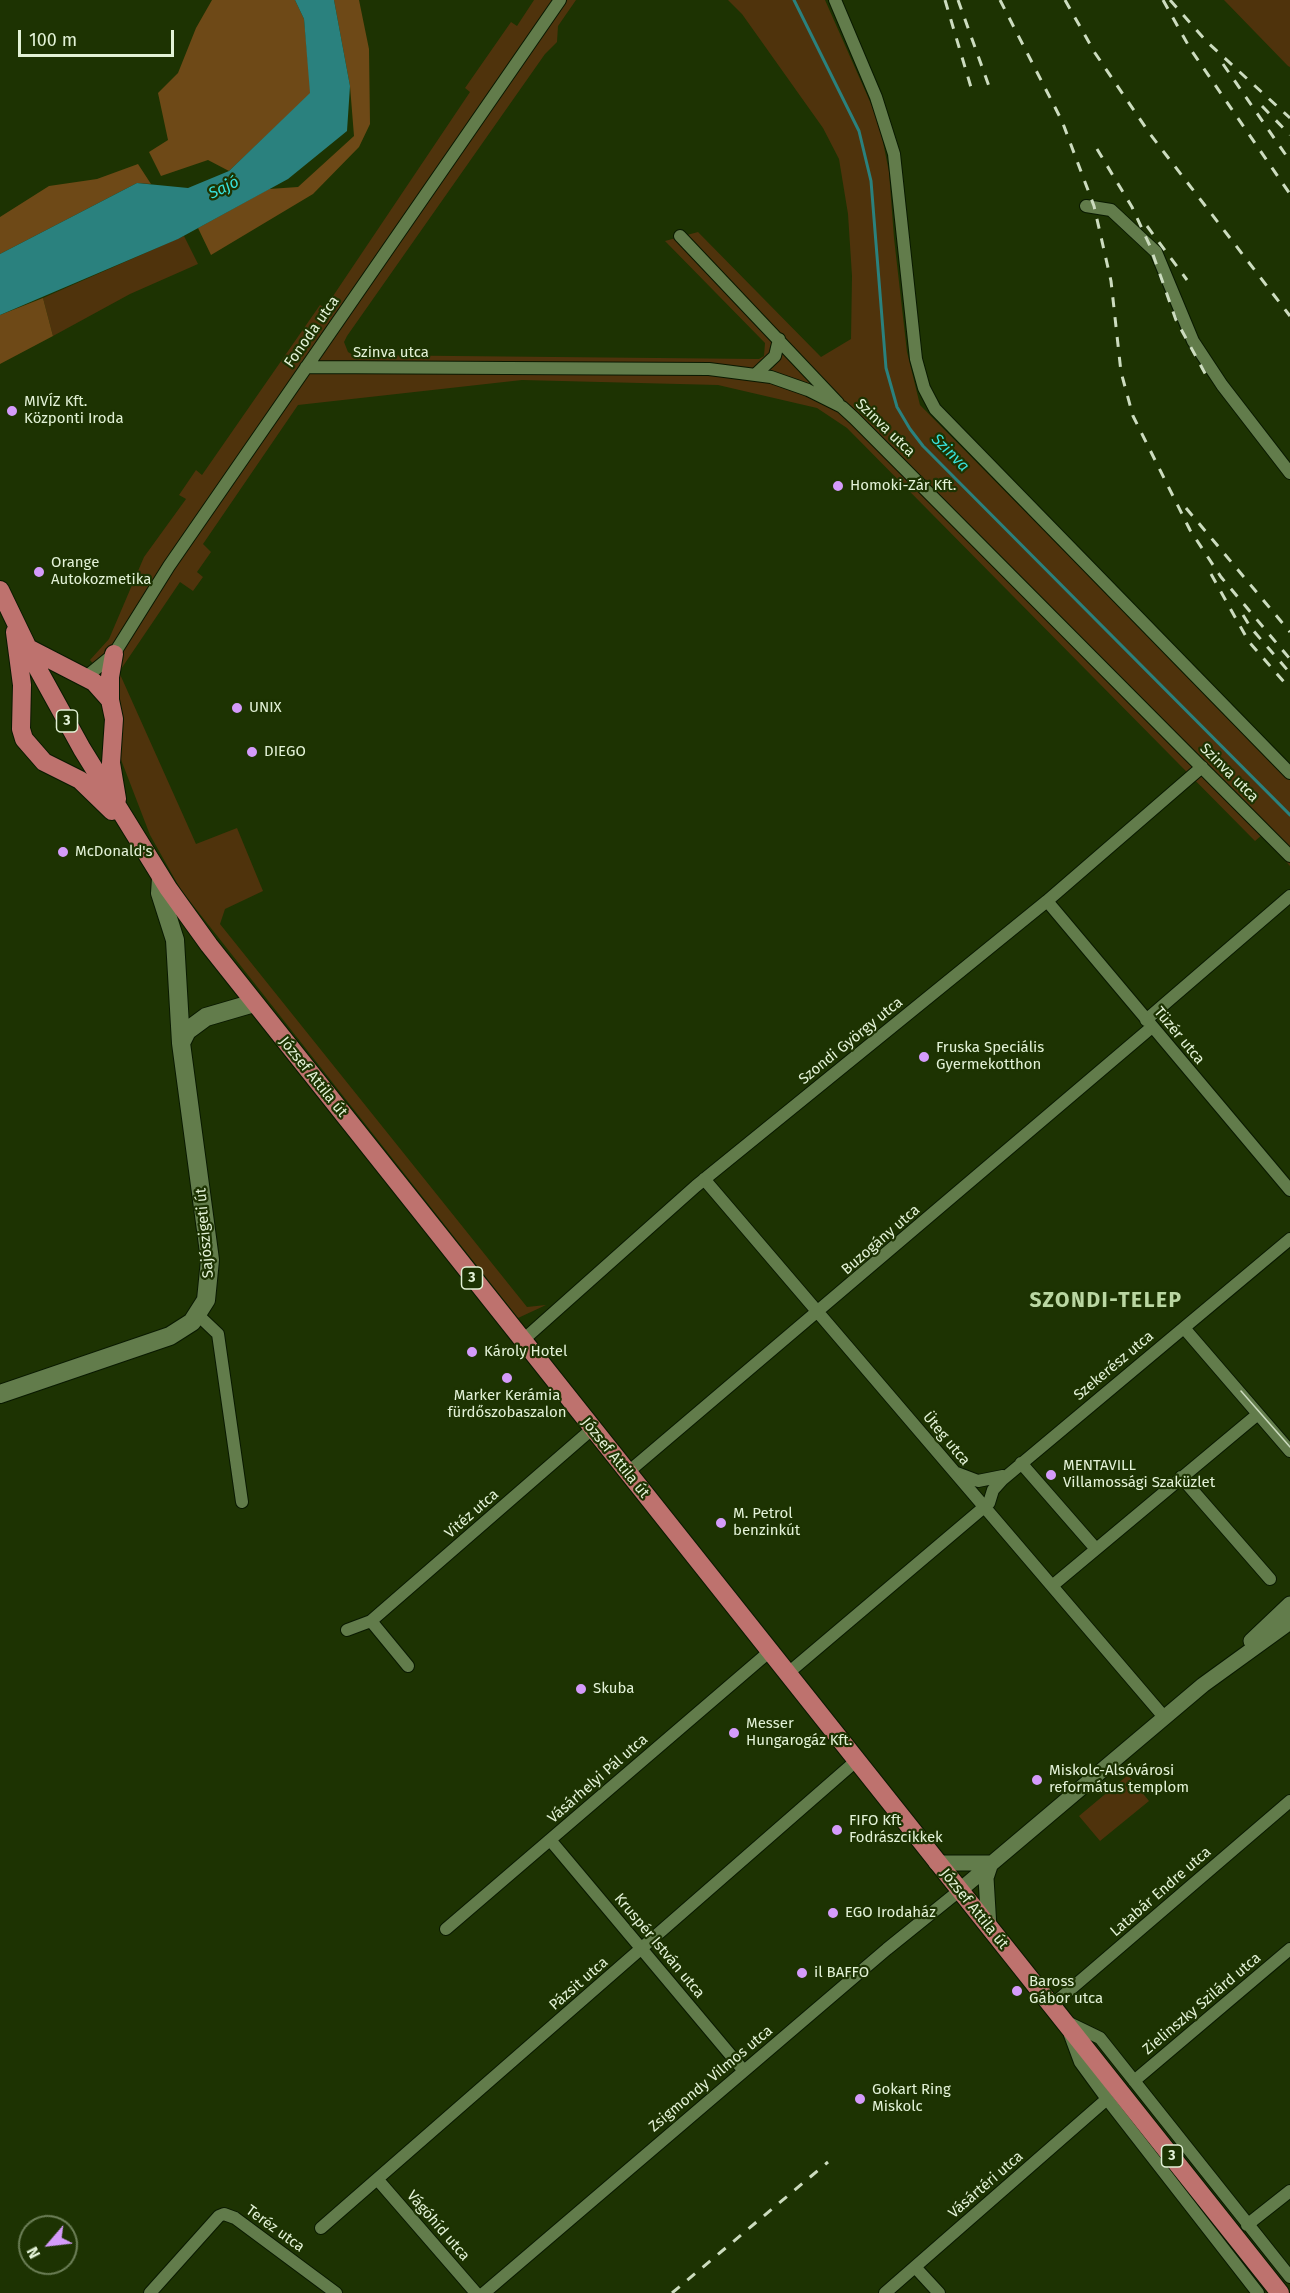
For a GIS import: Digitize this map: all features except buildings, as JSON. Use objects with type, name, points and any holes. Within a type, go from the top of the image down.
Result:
[{"type":"main road","name":"József Attila út","points":[[0,590],[44,680],[129,826],[161,878],[254,1003],[1280,2293]]},
{"type":"main road","points":[[13,619],[22,709],[21,729],[29,748],[44,762],[80,780],[129,826]]},
{"type":"main road","points":[[28,648],[82,676],[103,690],[110,700]]},
{"type":"main road","points":[[114,654],[110,677],[110,700],[114,719],[111,763],[119,809]]},
{"type":"main road","points":[[22,709],[28,695],[44,680],[57,674],[82,676]]},
{"type":"main road","points":[[65,771],[90,762],[112,740]]},
{"type":"main road","name":"Sajószigeti út","points":[[161,878],[159,893],[173,929],[180,991],[181,1043],[210,1260],[208,1292],[198,1315]]},
{"type":"main road","points":[[180,991],[190,1009],[206,1017]]},
{"type":"main road","points":[[181,1043],[187,1031],[206,1017],[254,1003]]},
{"type":"main road","points":[[0,1394],[170,1336],[185,1328],[198,1315]]},
{"type":"street","name":"Fonoda utca","points":[[82,676],[114,654],[145,602],[560,0]]},
{"type":"street","points":[[835,0],[876,97],[894,154],[916,359],[927,393],[942,418],[1290,773]]},
{"type":"street","points":[[1086,206],[1111,210],[1156,252],[1193,340],[1222,385],[1290,473]]},
{"type":"street","points":[[680,236],[842,407]]},
{"type":"street","points":[[756,374],[775,356],[779,339]]},
{"type":"street","name":"Szinva utca","points":[[306,368],[709,369],[756,374],[808,390],[842,407],[1290,856]]},
{"type":"street","name":"Szondi György utca","points":[[522,1341],[704,1179],[1047,901],[1202,767]]},
{"type":"street","name":"Buzogány utca","points":[[627,1473],[819,1313],[1149,1024],[1290,896]]},
{"type":"street","name":"Tüzér utca","points":[[1047,901],[1290,1190]]},
{"type":"street","name":"Üteg utca","points":[[704,1179],[1164,1718]]},
{"type":"street","name":"Szekerész utca","points":[[787,1674],[984,1508],[989,1503],[996,1486],[1017,1467],[1290,1239]]},
{"type":"street","points":[[198,1315],[218,1334],[242,1502]]},
{"type":"street","points":[[1184,1328],[1290,1451]]},
{"type":"street","points":[[1052,1586],[1258,1414]]},
{"type":"street","name":"Vitéz utca","points":[[347,1630],[371,1621],[592,1429]]},
{"type":"street","name":"Szekerész utca","points":[[950,1466],[965,1478],[978,1481],[997,1478],[1017,1467]]},
{"type":"street","points":[[1017,1467],[1096,1549]]},
{"type":"street","points":[[1181,1477],[1270,1579]]},
{"type":"street","points":[[959,1891],[1216,1675],[1290,1604]]},
{"type":"street","points":[[371,1621],[408,1666]]},
{"type":"street","points":[[1216,1675],[1288,1624]]},
{"type":"street","name":"Vásárhelyi Pál utca","points":[[446,1929],[769,1652]]},
{"type":"street","name":"Pázsit utca","points":[[321,2228],[856,1761]]},
{"type":"street","name":"Latabár Endre utca","points":[[1051,2006],[1290,1802]]},
{"type":"street","name":"Kruspér István utca","points":[[551,1841],[744,2071]]},
{"type":"street","points":[[936,1863],[992,1863]]},
{"type":"street","points":[[989,1928],[986,1878],[992,1863]]},
{"type":"street","name":"Zsigmondy Vilmos utca","points":[[484,2293],[959,1891]]},
{"type":"street","name":"Zielinszky Szilárd utca","points":[[1134,2081],[1290,1949]]},
{"type":"street","points":[[1064,2020],[1100,2038],[1290,2277]]},
{"type":"street","points":[[1064,2020],[1080,2062],[1258,2293]]},
{"type":"street","name":"Vásártéri utca","points":[[885,2293],[1107,2099]]},
{"type":"street","name":"Vágóhíd utca","points":[[378,2180],[476,2293]]},
{"type":"street","points":[[1247,2225],[1290,2191]]},
{"type":"street","name":"Teréz utca","points":[[150,2293],[219,2216],[224,2214],[235,2218],[336,2293]]},
{"type":"street","points":[[915,2267],[939,2293]]},
{"type":"shaded area","points":[[212,0],[295,0],[304,19],[311,93],[229,171],[208,160],[161,176],[149,152],[168,140],[158,93],[178,73],[196,28]]},
{"type":"shaded area","points":[[334,0],[359,0],[369,49],[370,124],[359,147],[313,194],[211,255],[198,228],[269,189],[298,187],[354,136],[350,86]]},
{"type":"shaded area","points":[[534,0],[576,0],[558,26],[557,42],[545,54],[347,336],[344,342],[348,352],[353,355],[759,359],[764,356],[765,343],[665,241],[698,232],[821,357],[851,339],[852,276],[848,214],[839,159],[823,128],[742,14],[728,0],[825,0],[879,122],[889,172],[907,352],[920,405],[1290,780],[1290,866],[1262,835],[1255,841],[847,428],[817,408],[718,385],[522,380],[298,405],[203,544],[211,552],[197,572],[203,577],[193,591],[180,582],[119,672],[196,844],[237,828],[263,891],[225,909],[220,924],[527,1307],[546,1305],[518,1318],[181,890],[150,835],[120,757],[122,711],[116,690],[90,660],[109,639],[144,557],[186,499],[179,495],[196,470],[202,475],[320,305],[325,308],[470,92],[465,88],[511,22],[517,26]]},
{"type":"shaded area","points":[[1224,0],[1290,0],[1290,67],[1288,66]]},
{"type":"shaded area","points":[[138,164],[151,184],[137,183],[0,254],[0,217],[49,186],[97,179]]},
{"type":"shaded area","points":[[184,236],[198,264],[130,294],[53,336],[43,298]]},
{"type":"shaded area","points":[[43,298],[53,336],[0,364],[0,315]]},
{"type":"shaded area","points":[[1128,1775],[1149,1801],[1100,1841],[1079,1816]]},
{"type":"water","name":"Sajó","points":[[295,0],[334,0],[350,86],[347,131],[288,179],[178,239],[0,315],[0,254],[137,183],[188,188],[229,171],[310,93],[304,19]]},
{"type":"waterway","name":"Szinva","points":[[794,0],[859,131],[871,181],[886,368],[897,407],[910,429],[923,446],[1290,815]]},
{"type":"tram line","points":[[1241,1391],[1290,1447]]},
{"type":"railway","points":[[945,0],[973,94]]},
{"type":"railway","points":[[958,0],[990,89]]},
{"type":"railway","points":[[1000,0],[1062,121],[1094,206],[1111,281],[1121,372],[1133,416],[1190,530],[1221,577],[1290,659]]},
{"type":"railway","points":[[1065,0],[1095,53],[1150,134],[1290,316]]},
{"type":"railway","points":[[1163,0],[1191,50],[1290,194]]},
{"type":"railway","points":[[1170,0],[1207,42],[1290,118]]},
{"type":"railway","points":[[1223,64],[1290,161]]},
{"type":"railway","points":[[1262,106],[1290,135]]},
{"type":"railway","points":[[1097,149],[1132,207],[1150,246],[1176,320],[1206,375]]},
{"type":"railway","points":[[1147,226],[1187,280]]},
{"type":"railway","points":[[1186,508],[1290,632]]},
{"type":"railway","points":[[1211,574],[1249,642],[1285,683]]},
{"type":"railway","points":[[1243,615],[1251,628],[1290,673]]},
{"type":"railway","points":[[672,2293],[828,2162]]},
{"type":"place","name":"MIVÍZ Kft. Központi Iroda","points":[[12,411]]},
{"type":"place","name":"Homoki-Zár Kft.","points":[[838,486]]},
{"type":"place","name":"Orange Autokozmetika","points":[[39,572]]},
{"type":"place","name":"UNIX","points":[[237,708]]},
{"type":"place","name":"DIEGO","points":[[252,752]]},
{"type":"place","name":"McDonald's","points":[[63,852]]},
{"type":"place","name":"Fruska Speciális Gyermekotthon","points":[[924,1057]]},
{"type":"place","name":"Károly Hotel","points":[[472,1352]]},
{"type":"place","name":"Marker Kerámia fürdőszobaszalon","points":[[507,1378]]},
{"type":"place","name":"MENTAVILL Villamossági Szaküzlet","points":[[1051,1475]]},
{"type":"place","name":"M. Petrol benzinkút","points":[[721,1523]]},
{"type":"place","name":"Skuba","points":[[581,1689]]},
{"type":"place","name":"Messer Hungarogáz Kft.","points":[[734,1733]]},
{"type":"place","name":"Miskolc-Alsóvárosi református templom","points":[[1037,1780]]},
{"type":"place","name":"FIFO Kft Fodrászcikkek","points":[[837,1830]]},
{"type":"place","name":"EGO Irodaház","points":[[833,1913]]},
{"type":"place","name":"il BAFFO","points":[[802,1973]]},
{"type":"place","name":"Baross Gábor utca","points":[[1017,1991]]},
{"type":"place","name":"Gokart Ring Miskolc","points":[[860,2099]]},
{"type":"district","name":"SZONDI-TELEP","points":[[1106,1301]]}]
